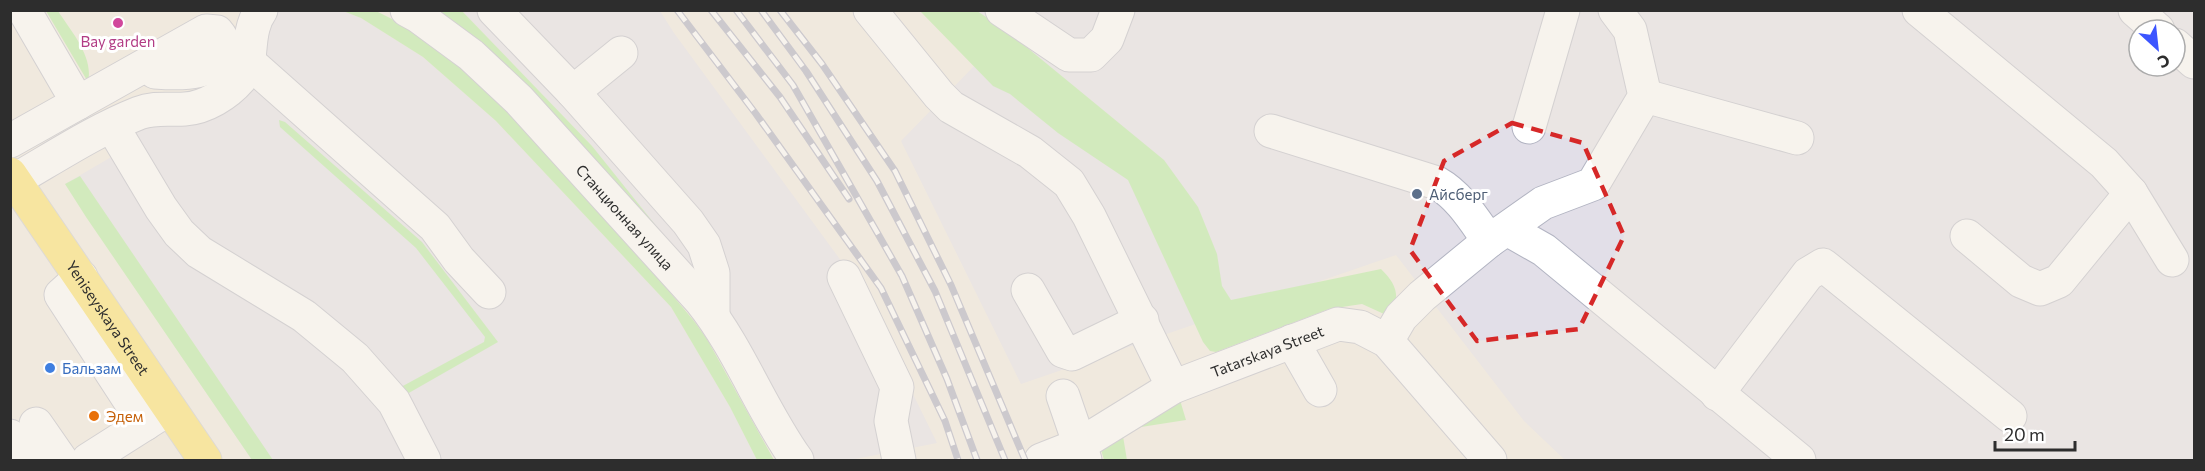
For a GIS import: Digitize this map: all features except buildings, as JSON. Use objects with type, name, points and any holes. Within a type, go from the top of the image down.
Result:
[{"type":"main road","name":"Yeniseyskaya Street","points":[[13,177],[81,277],[157,416],[205,460]]},
{"type":"street","points":[[24,10],[78,103]]},
{"type":"street","points":[[13,177],[141,112],[159,108],[187,109],[210,102],[229,89],[241,77],[249,62],[254,24],[261,10]]},
{"type":"street","name":"Станционная улица","points":[[407,10],[471,55],[519,100],[713,316],[784,442],[797,460]]},
{"type":"street","points":[[494,10],[573,92],[688,222],[704,245],[712,273],[713,316]]},
{"type":"street","points":[[870,10],[951,107],[1030,152],[1069,183],[1089,216],[1173,387]]},
{"type":"street","points":[[1002,10],[1069,55],[1091,55],[1107,39],[1118,10]]},
{"type":"street","points":[[1529,127],[1563,10]]},
{"type":"street","points":[[1387,341],[1401,317],[1422,296],[1498,235],[1544,203],[1593,184],[1645,96],[1630,30],[1615,10]]},
{"type":"street","points":[[1918,10],[2104,163],[2131,193],[2172,260]]},
{"type":"street","points":[[10,141],[206,31],[217,32],[223,39],[225,49],[221,57],[212,65],[198,71],[155,72]]},
{"type":"street","points":[[573,92],[621,53]]},
{"type":"street","points":[[249,62],[435,228],[459,260],[489,292]]},
{"type":"street","points":[[1645,96],[1797,138]]},
{"type":"street","points":[[112,126],[161,208],[179,233],[199,252],[304,316],[355,358],[394,402],[424,460]]},
{"type":"street","points":[[1271,131],[1437,183],[1448,189],[1498,235],[1544,250],[1799,460]]},
{"type":"street","points":[[1967,236],[2021,281],[2040,289],[2059,281],[2131,193]]},
{"type":"street","points":[[1717,394],[1808,274],[1823,265],[2010,416]]},
{"type":"street","points":[[844,277],[897,387],[891,421],[899,460]]},
{"type":"street","points":[[1028,290],[1063,351],[1072,354],[1142,320]]},
{"type":"street","name":"Tatarskaya Street","points":[[1041,460],[1082,453],[1173,387],[1338,324],[1360,327],[1387,341],[1483,458]]},
{"type":"street","points":[[1292,341],[1320,390]]},
{"type":"street","points":[[1063,396],[1082,453]]},
{"type":"street","points":[[88,460],[157,416]]},
{"type":"street","points":[[23,430],[28,460]]},
{"type":"street","points":[[23,430],[61,460]]},
{"type":"highlighted area","points":[[1512,123],[1583,143],[1624,236],[1579,329],[1477,341],[1410,250],[1444,161]]},
{"type":"shaded area","points":[[279,11],[343,11],[361,18],[423,57],[496,121],[671,307],[730,407],[757,460],[252,460],[65,184],[113,156],[149,119],[187,109]]},
{"type":"shaded area","points":[[462,11],[660,11],[861,288],[937,443],[850,460],[805,460],[592,146]]},
{"type":"shaded area","points":[[930,11],[2194,11],[2194,460],[1565,460],[1524,421],[1396,255],[1021,384],[901,141],[980,60]]},
{"type":"green space","points":[[46,11],[58,11],[75,36],[88,63],[88,82]]},
{"type":"green space","points":[[343,11],[376,11],[406,26],[460,64],[510,108],[603,212],[694,321],[707,339],[774,460],[757,460],[730,407],[671,307],[496,121],[423,57],[361,18]]},
{"type":"green space","points":[[434,11],[462,11],[592,146],[673,247]]},
{"type":"green space","points":[[920,11],[977,11],[1007,31],[1164,160],[1198,207],[1217,254],[1222,286],[1231,300],[1381,269],[1394,286],[1395,307],[1384,314],[1362,304],[1329,309],[1216,352],[1210,351],[1203,342],[1128,180],[1058,133],[1010,94],[993,86]]},
{"type":"green space","points":[[279,120],[285,122],[422,242],[498,342],[407,394],[401,387],[484,342],[485,337],[416,248],[280,127]]},
{"type":"green space","points":[[80,176],[273,460],[252,460],[86,217],[65,184]]},
{"type":"green space","points":[[1180,400],[1186,420],[1122,430],[1127,460],[1104,460],[1097,436]]},
{"type":"railway","points":[[677,10],[756,114],[881,288],[945,421],[958,460]]},
{"type":"railway","points":[[711,10],[780,97],[849,199]]},
{"type":"railway","points":[[736,10],[793,85],[902,276],[947,379],[977,460]]},
{"type":"railway","points":[[761,10],[806,71],[877,181],[935,291],[1005,460]]},
{"type":"railway","points":[[780,10],[822,64],[895,171],[951,285],[1025,460]]},
{"type":"place","name":"Bay garden","points":[[118,23]]},
{"type":"place","name":"Айсберг","points":[[1417,194]]},
{"type":"place","name":"Бальзам","points":[[50,368]]},
{"type":"place","name":"Эдем","points":[[94,416]]}]
